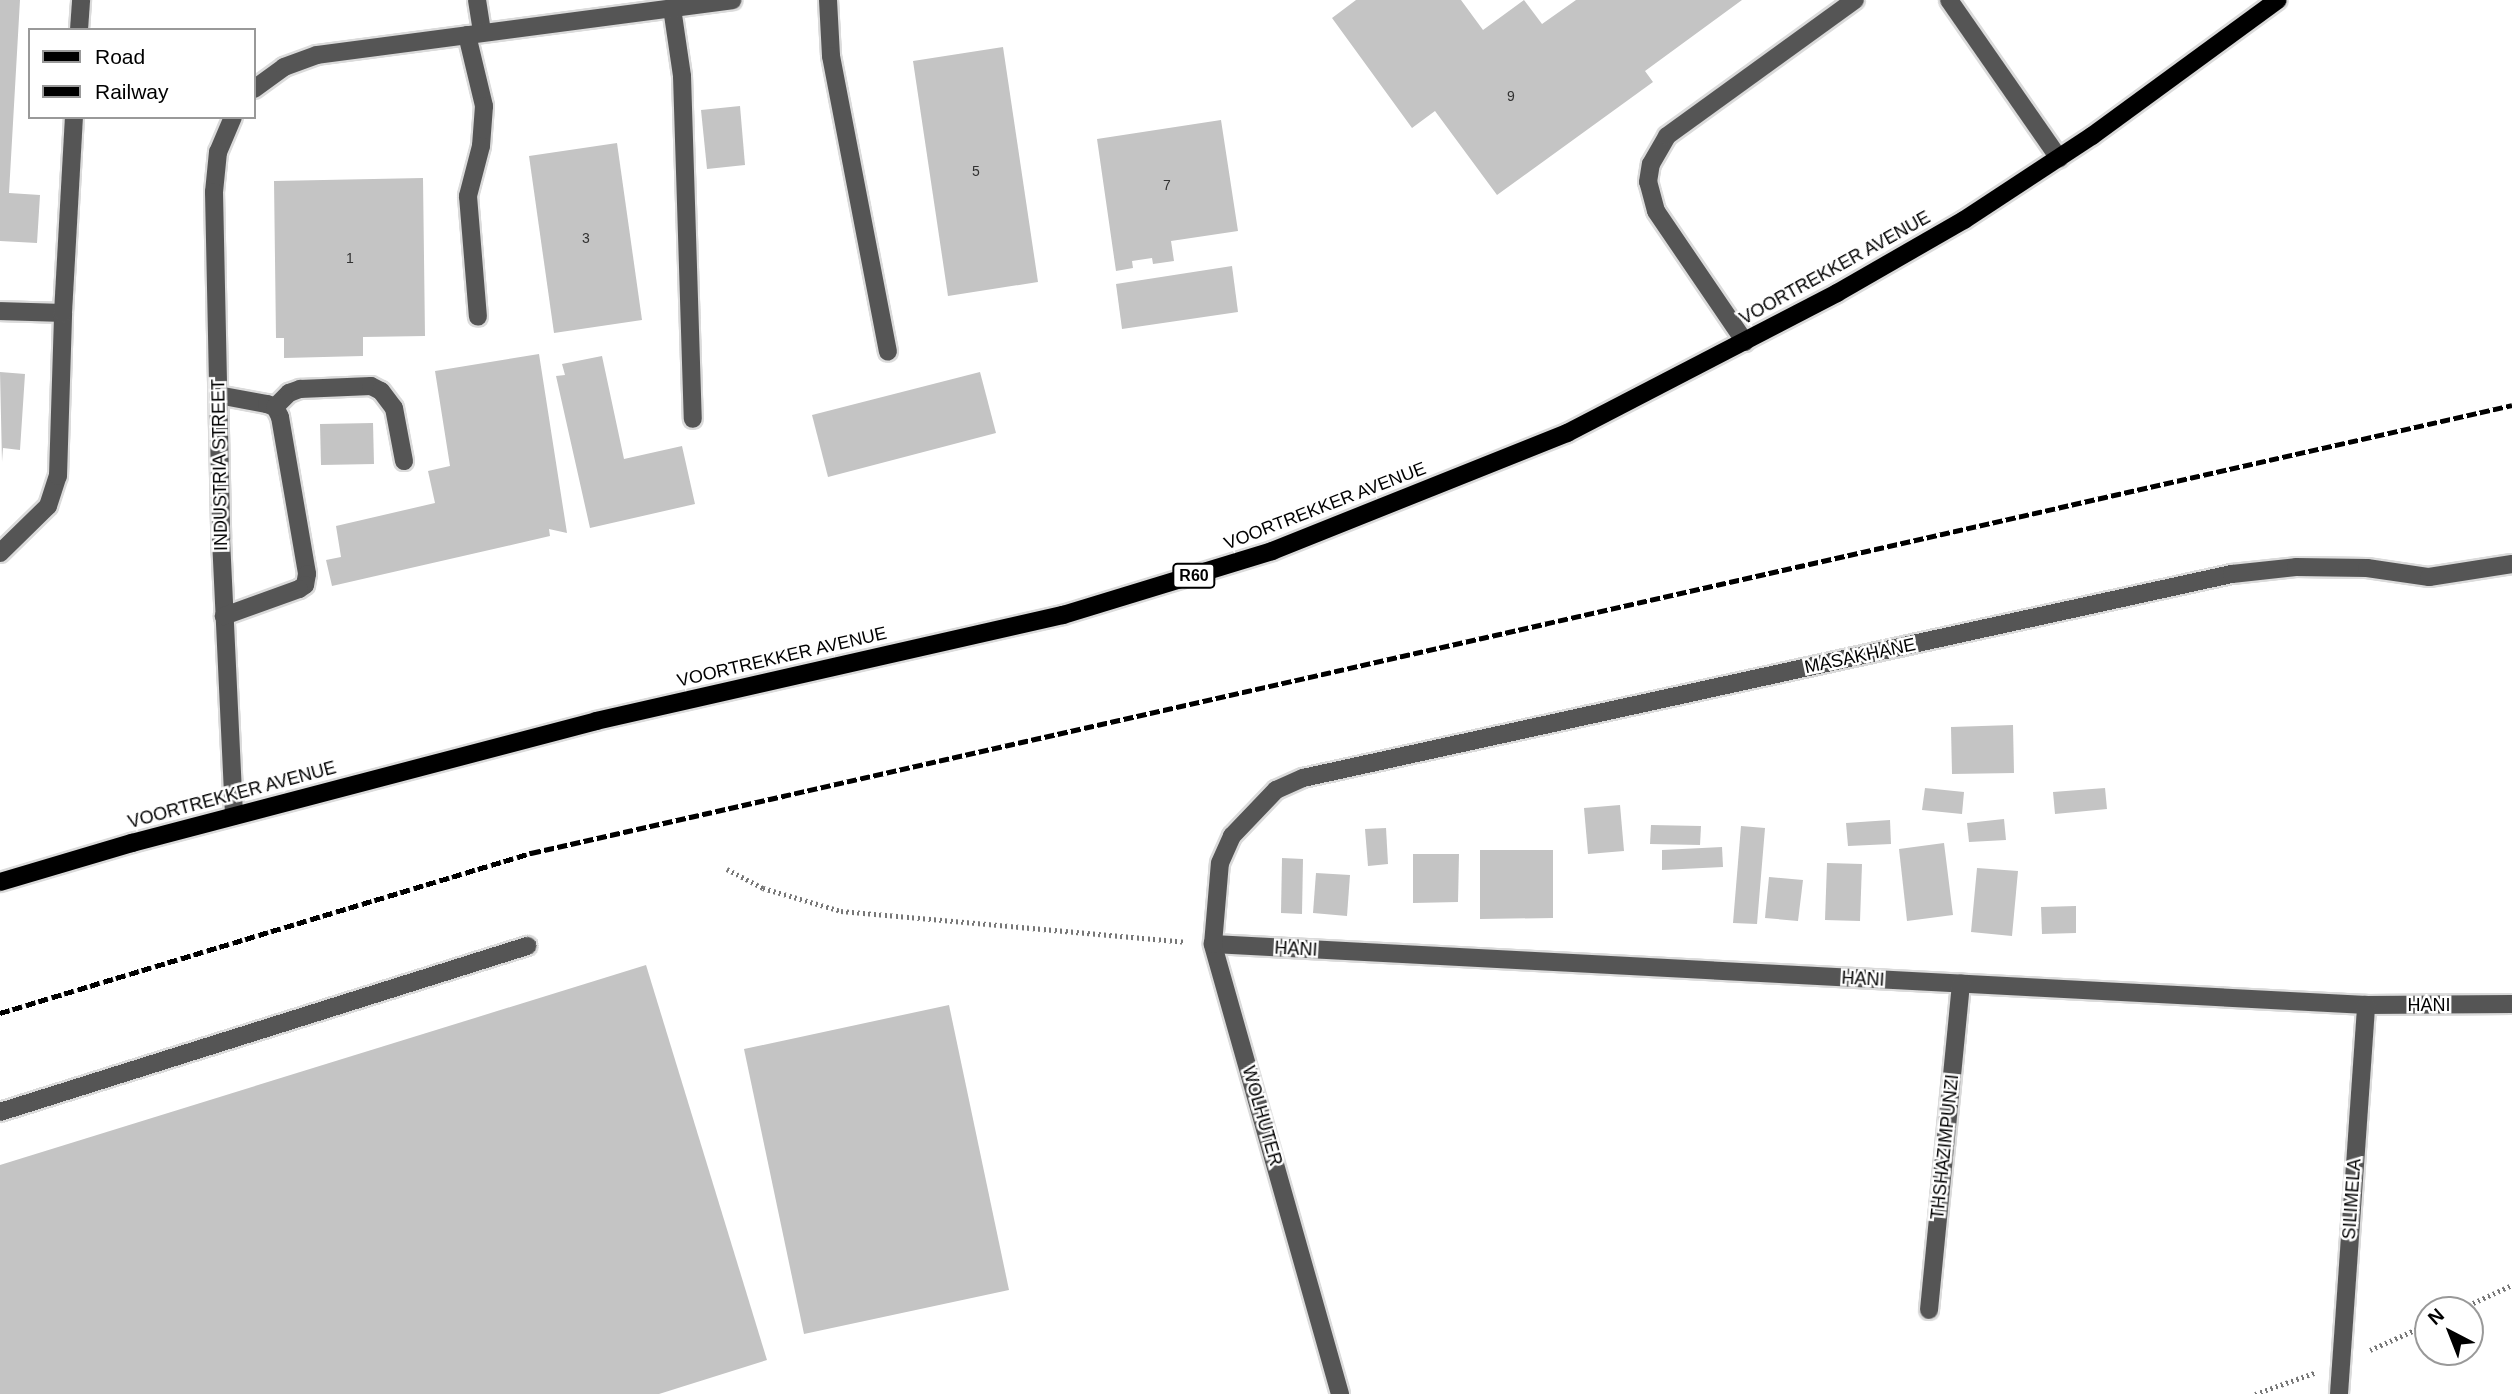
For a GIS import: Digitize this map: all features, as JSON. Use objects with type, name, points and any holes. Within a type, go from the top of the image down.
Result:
[{"type":"main road","name":"VOORTREKKER AVENUE","points":[[0,882],[234,816],[596,721],[998,632],[1195,576],[1272,551],[1544,443],[1745,342],[1892,263],[2059,158],[2278,0]]},
{"type":"street","points":[[79,28],[81,0]]},
{"type":"street","points":[[477,0],[475,34],[484,106],[481,146],[468,196],[478,317]]},
{"type":"street","points":[[256,88],[284,67],[317,55],[732,0]]},
{"type":"street","points":[[828,0],[831,56],[888,352]]},
{"type":"street","points":[[1745,342],[1656,211],[1648,182],[1651,164],[1667,136],[1855,0]]},
{"type":"street","points":[[1950,0],[2059,158]]},
{"type":"street","points":[[672,8],[682,76],[693,419]]},
{"type":"street","points":[[0,553],[48,506],[58,477],[62,313],[74,119]]},
{"type":"street","name":"INDUSTRIA STREET","points":[[232,119],[218,152],[215,169],[218,395],[234,816]]},
{"type":"street","points":[[0,311],[62,313]]},
{"type":"street","points":[[275,407],[289,393],[300,388],[371,386],[381,391],[394,408],[404,461]]},
{"type":"street","points":[[218,395],[275,407],[280,416],[307,574],[299,589],[225,617]]},
{"type":"street","name":"MASAKHANE","points":[[1232,836],[1276,790],[1303,778],[2232,574],[2296,567],[2355,568],[2429,577],[2512,564]]},
{"type":"street","name":"WOLHUTER","points":[[1232,836],[1220,863],[1213,944],[1340,1394]]},
{"type":"street","name":"HANI","points":[[1213,944],[2366,1005],[2512,1004]]},
{"type":"street","points":[[0,1111],[527,946]]},
{"type":"street","name":"THSHAZIMPUNZI","points":[[1928,1310],[1961,984]]},
{"type":"street","name":"SILIMELA","points":[[2339,1394],[2366,1005]]},
{"type":"path","points":[[727,869],[763,888],[841,911],[1213,944]]},
{"type":"path","points":[[2484,1298],[2512,1285]]},
{"type":"building","points":[[0,0],[20,0],[9,193],[40,195],[37,243],[0,241]]},
{"type":"building","points":[[1356,0],[1461,0],[1483,30],[1524,0],[1542,24],[1576,0],[1742,0],[1645,71],[1653,82],[1497,195],[1435,111],[1412,128],[1332,18]]},
{"type":"building","points":[[1003,47],[1038,282],[948,296],[913,61]]},
{"type":"building","points":[[740,106],[745,165],[707,169],[701,110]]},
{"type":"building","points":[[1221,120],[1238,231],[1171,241],[1174,261],[1153,264],[1152,258],[1132,261],[1133,268],[1116,271],[1097,139]]},
{"type":"building","points":[[617,143],[642,320],[554,333],[529,156]]},
{"type":"building","points":[[423,178],[425,336],[363,337],[363,356],[284,358],[284,338],[276,338],[274,181]]},
{"type":"building","points":[[1232,266],[1238,312],[1122,329],[1116,284]]},
{"type":"building","points":[[539,354],[567,533],[549,529],[550,536],[332,586],[326,560],[341,557],[336,526],[435,503],[428,471],[450,466],[435,371]]},
{"type":"building","points":[[602,356],[624,459],[682,446],[695,504],[590,528],[556,376],[565,375],[562,364]]},
{"type":"building","points":[[0,372],[25,374],[20,450],[3,448],[2,462]]},
{"type":"building","points":[[980,372],[996,433],[828,477],[812,415]]},
{"type":"building","points":[[373,423],[374,464],[321,465],[320,424]]},
{"type":"building","points":[[2013,725],[2014,773],[1952,774],[1951,727]]},
{"type":"building","points":[[1925,788],[1964,792],[1962,814],[1922,810]]},
{"type":"building","points":[[2105,788],[2107,809],[2055,814],[2053,792]]},
{"type":"building","points":[[1620,805],[1624,851],[1588,854],[1584,808]]},
{"type":"building","points":[[2004,819],[2006,840],[1969,842],[1967,823]]},
{"type":"building","points":[[1890,820],[1891,844],[1848,846],[1846,823]]},
{"type":"building","points":[[1651,825],[1701,826],[1700,845],[1650,844]]},
{"type":"building","points":[[1741,826],[1765,828],[1757,924],[1733,923]]},
{"type":"building","points":[[1386,828],[1388,864],[1368,866],[1365,829]]},
{"type":"building","points":[[1944,843],[1953,915],[1907,921],[1899,849]]},
{"type":"building","points":[[1722,847],[1723,867],[1662,870],[1662,850]]},
{"type":"building","points":[[1480,850],[1553,850],[1553,918],[1480,919]]},
{"type":"building","points":[[1413,854],[1459,854],[1458,902],[1413,903]]},
{"type":"building","points":[[1282,858],[1303,859],[1302,914],[1281,913]]},
{"type":"building","points":[[1827,863],[1862,864],[1860,921],[1825,920]]},
{"type":"building","points":[[1977,868],[2018,871],[2012,936],[1971,932]]},
{"type":"building","points":[[1316,873],[1350,875],[1347,916],[1313,913]]},
{"type":"building","points":[[1769,877],[1803,880],[1798,921],[1765,918]]},
{"type":"building","points":[[2076,906],[2076,933],[2042,934],[2041,907]]},
{"type":"building","points":[[646,965],[767,1360],[659,1394],[0,1394],[0,1165]]},
{"type":"building","points":[[949,1005],[1009,1290],[804,1334],[744,1049]]},
{"type":"railway","points":[[0,1013],[531,853],[2512,405]]}]
